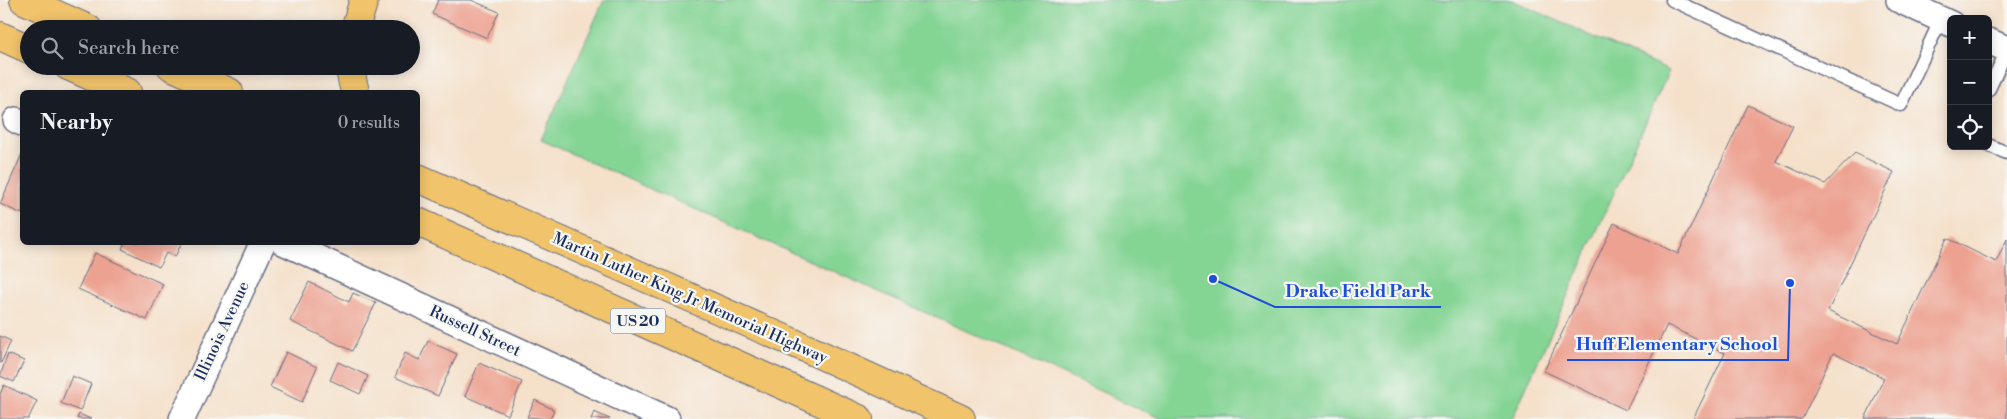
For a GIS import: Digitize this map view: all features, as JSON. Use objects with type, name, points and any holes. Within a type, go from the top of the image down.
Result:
[{"type":"highway","points":[[24,0],[68,20]]},
{"type":"highway","points":[[357,20],[364,0]]},
{"type":"highway","points":[[0,36],[20,45]]},
{"type":"highway","points":[[88,75],[122,90]]},
{"type":"highway","points":[[191,75],[225,90]]},
{"type":"highway","points":[[351,75],[355,90]]},
{"type":"highway","points":[[420,168],[447,191]]},
{"type":"highway","name":"Martin Luther King Jr Memorial Highway","points":[[420,179],[810,350],[961,419]]},
{"type":"highway","name":"US 20","points":[[420,223],[859,419]]},
{"type":"street","points":[[1899,0],[1946,22]]},
{"type":"street","points":[[1992,43],[2007,50]]},
{"type":"street","name":"Illinois Avenue","points":[[182,419],[262,245]]},
{"type":"street","name":"Russell Street","points":[[290,245],[668,419]]},
{"type":"lane","points":[[1672,0],[1902,105],[1946,22]]},
{"type":"lane","points":[[1992,82],[2007,50]]},
{"type":"lane","points":[[1992,147],[2007,154]]},
{"type":"green space","points":[[604,0],[1512,0],[1669,71],[1512,419],[1162,419],[541,140]]},
{"type":"building","points":[[438,0],[471,0],[499,12],[487,38],[432,14]]},
{"type":"building","points":[[1748,105],[1793,126],[1776,161],[1825,184],[1855,153],[1894,172],[1828,311],[1897,344],[1947,238],[1996,262],[2007,239],[2007,419],[1865,419],[1884,378],[1833,353],[1802,419],[1693,419],[1725,353],[1667,325],[1626,410],[1544,371],[1614,223],[1678,254]]},
{"type":"building","points":[[20,159],[20,213],[0,204]]},
{"type":"building","points":[[124,245],[181,245],[175,257],[166,253],[159,267],[122,249]]},
{"type":"building","points":[[95,253],[163,284],[147,320],[78,289]]},
{"type":"building","points":[[309,282],[349,302],[353,293],[376,303],[352,351],[290,321]]},
{"type":"building","points":[[0,336],[11,341],[1,363],[0,363]]},
{"type":"building","points":[[428,341],[457,354],[438,396],[395,377],[405,353],[419,360]]},
{"type":"building","points":[[286,352],[317,367],[302,402],[270,387]]},
{"type":"building","points":[[8,354],[24,361],[14,382],[0,376]]},
{"type":"building","points":[[338,362],[368,376],[360,394],[330,380]]},
{"type":"building","points":[[479,363],[522,382],[508,415],[465,396]]},
{"type":"building","points":[[72,376],[91,384],[80,411],[61,403]]},
{"type":"building","points":[[4,385],[37,401],[28,419],[0,419],[0,394]]},
{"type":"building","points":[[535,400],[554,410],[550,419],[527,417]]},
{"type":"building","points":[[594,412],[610,419],[591,419]]},
{"type":"building","points":[[79,414],[91,419],[77,419]]},
{"type":"place","name":"Drake Field Park","points":[[1213,279]]},
{"type":"place","name":"Huff Elementary School","points":[[1790,283]]}]
